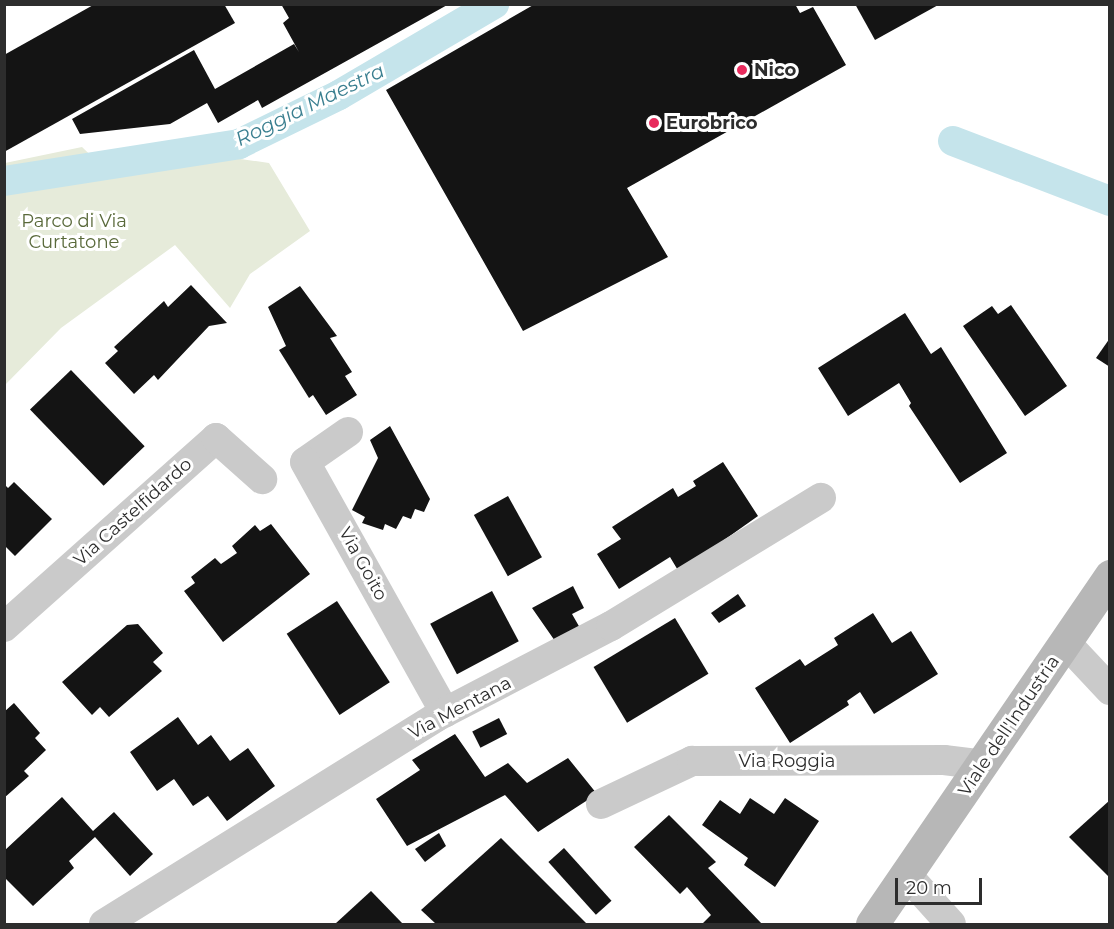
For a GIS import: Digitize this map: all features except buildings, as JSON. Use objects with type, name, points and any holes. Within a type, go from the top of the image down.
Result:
[{"type":"main road","name":"Viale dell'Industria","points":[[872,924],[983,765],[1110,576]]},
{"type":"street","name":"Via Goito","points":[[348,432],[305,462],[446,712]]},
{"type":"street","name":"Via Castelfidardo","points":[[4,627],[216,438],[262,479]]},
{"type":"street","name":"Via Mentana","points":[[104,924],[446,712],[601,632],[821,498]]},
{"type":"street","points":[[1065,642],[1110,690]]},
{"type":"street","name":"Via Roggia","points":[[601,804],[692,761],[944,760],[983,765]]},
{"type":"street","points":[[906,874],[951,924]]},
{"type":"green space","name":"Parco di Via Curtatone","points":[[82,147],[105,169],[206,154],[269,163],[310,231],[250,274],[230,308],[175,245],[61,328],[5,385],[5,163]]},
{"type":"waterway","name":"Roggia Maestra","points":[[4,181],[239,144],[339,95],[494,4]]},
{"type":"waterway","name":"Roggia Maestra","points":[[953,141],[1110,201]]},
{"type":"place","name":"Nico","points":[[742,70]]},
{"type":"place","name":"Eurobrico","points":[[654,123]]}]
